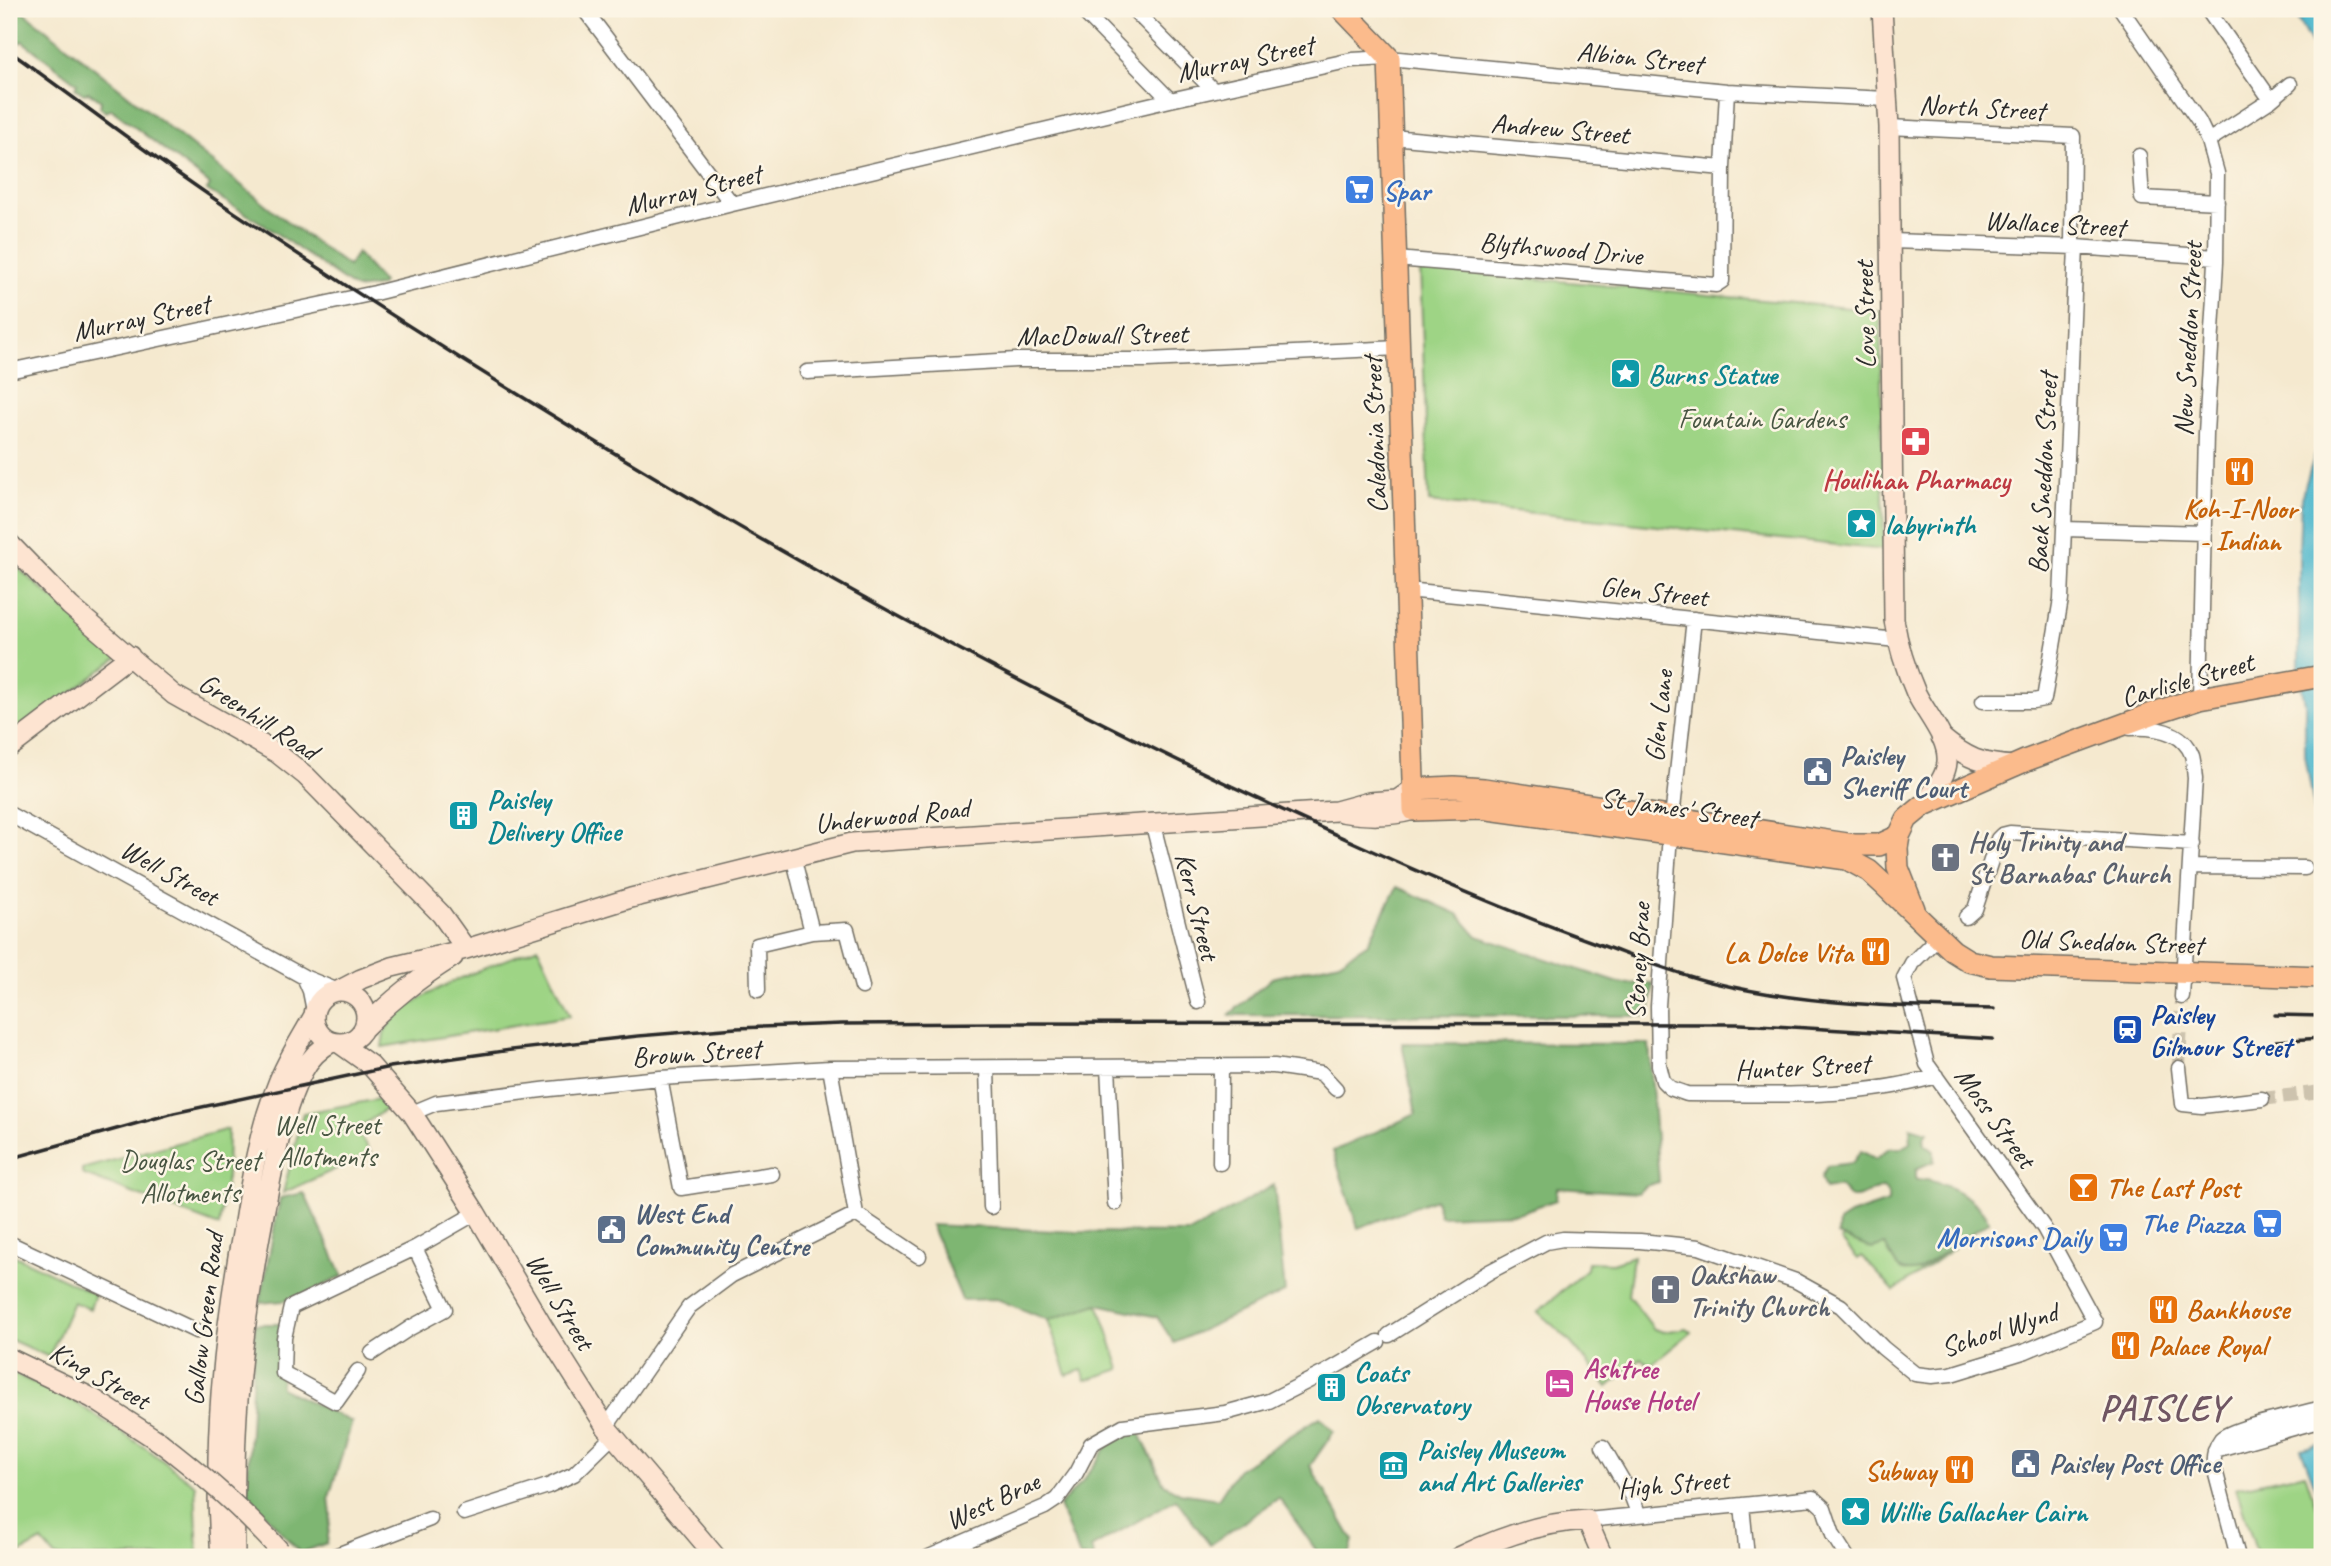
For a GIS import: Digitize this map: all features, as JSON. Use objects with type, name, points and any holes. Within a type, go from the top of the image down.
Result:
[{"type":"main road","points":[[1342,9],[1389,58]]},
{"type":"main road","name":"Caledonia Street","points":[[1389,58],[1413,800]]},
{"type":"main road","name":"Carlisle Street","points":[[1899,836],[1907,818],[1924,804],[2160,711],[2200,698],[2322,676]]},
{"type":"main road","name":"St James' Street","points":[[1413,800],[1454,787],[1484,789],[1847,859],[1869,871],[1916,915]]},
{"type":"main road","name":"St James' Street","points":[[1671,826],[1863,846],[1879,845],[1899,836]]},
{"type":"main road","points":[[1899,836],[1898,868],[1916,915]]},
{"type":"main road","name":"Old Sneddon Street","points":[[1916,915],[1937,938],[1969,961],[1991,966],[2322,977]]},
{"type":"street","points":[[584,9],[732,204]]},
{"type":"street","points":[[1081,9],[1170,100]]},
{"type":"street","points":[[1133,9],[1213,90]]},
{"type":"street","name":"Love Street","points":[[1882,9],[1889,127],[1894,620],[1897,640],[1917,695],[1941,736],[1948,759],[1944,776],[1924,804]]},
{"type":"street","name":"New Sneddon Street","points":[[2121,9],[2199,122],[2208,141],[2217,173],[2216,257],[2206,432],[2200,698]]},
{"type":"street","points":[[2207,9],[2271,100]]},
{"type":"street","name":"Murray Street","points":[[9,371],[375,293],[732,204],[1213,90],[1352,60],[1389,58]]},
{"type":"street","name":"Albion Street","points":[[1389,58],[1727,91],[1887,99]]},
{"type":"street","points":[[2208,141],[2271,100],[2290,83]]},
{"type":"street","points":[[1723,168],[1727,91]]},
{"type":"street","name":"North Street","points":[[1889,127],[2073,136]]},
{"type":"street","name":"Back Sneddon Street","points":[[1983,701],[2044,699],[2061,599],[2074,247],[2073,136]]},
{"type":"street","name":"Andrew Street","points":[[1392,137],[1723,168]]},
{"type":"street","points":[[2139,156],[2142,198],[2217,202]]},
{"type":"street","name":"Blythswood Drive","points":[[1396,260],[1716,285],[1722,281],[1723,168]]},
{"type":"street","name":"Wallace Street","points":[[1891,242],[2074,247],[2216,257]]},
{"type":"street","name":"MacDowall Street","points":[[807,372],[1016,360],[1148,360],[1399,348]]},
{"type":"street","points":[[2065,529],[2204,533]]},
{"type":"street","name":"Greenhill Road","points":[[9,543],[70,606],[174,695],[278,753],[306,776],[441,914],[466,949]]},
{"type":"street","name":"Glen Street","points":[[1406,590],[1897,640]]},
{"type":"street","name":"Glen Lane","points":[[1671,826],[1694,619]]},
{"type":"street","points":[[10,745],[130,656]]},
{"type":"street","name":"Carlisle Street","points":[[2114,730],[2155,728],[2176,736],[2192,754],[2195,778],[2192,844]]},
{"type":"street","name":"Love Street","points":[[1941,736],[1958,751],[1973,759],[1990,764],[2015,766]]},
{"type":"street","name":"Underwood Road","points":[[338,990],[392,968],[466,949],[631,898],[852,843],[1152,821],[1336,811],[1368,802],[1413,800]]},
{"type":"street","name":"Well Street","points":[[9,814],[304,977],[338,990]]},
{"type":"street","name":"Kerr Street","points":[[1152,821],[1198,1002]]},
{"type":"street","name":"Stoney Brae","points":[[1670,1088],[1660,1074],[1658,1006],[1671,826]]},
{"type":"street","points":[[1966,917],[1975,909],[1998,839],[2002,835],[2010,833],[2192,844],[2182,997]]},
{"type":"street","points":[[793,856],[812,932]]},
{"type":"street","points":[[2190,867],[2305,868]]},
{"type":"street","points":[[758,990],[757,945],[812,932],[848,930],[862,987]]},
{"type":"street","name":"Moss Street","points":[[1937,938],[1912,963],[1904,978],[1927,1064],[2044,1228],[2095,1322]]},
{"type":"street","name":"Underwood Road","points":[[362,1031],[390,1001],[412,983],[466,949]]},
{"type":"street","points":[[304,977],[310,991],[314,1014],[319,1033],[336,1043],[353,1040],[362,1031],[366,1014],[360,1000],[350,992],[338,990],[321,999],[314,1014]]},
{"type":"street","name":"Gallow Green Road","points":[[221,1557],[217,1437],[223,1354],[235,1270],[253,1170],[266,1118],[286,1066],[314,1014]]},
{"type":"street","name":"Well Street","points":[[362,1031],[370,1065]]},
{"type":"street","name":"Well Street","points":[[336,1043],[370,1065],[412,1113],[609,1432],[716,1557]]},
{"type":"street","name":"Gallow Green Road","points":[[236,1557],[234,1474],[239,1386],[258,1245],[273,1171],[294,1091],[316,1053],[336,1043]]},
{"type":"street","points":[[1220,1163],[1221,1066]]},
{"type":"street","name":"Brown Street","points":[[412,1113],[436,1103],[550,1088],[660,1078],[830,1068],[1274,1066],[1321,1073],[1336,1089]]},
{"type":"street","points":[[1108,1067],[1115,1203]]},
{"type":"street","points":[[830,1068],[856,1214],[919,1256]]},
{"type":"street","points":[[987,1068],[991,1207]]},
{"type":"street","points":[[2179,1068],[2183,1104],[2202,1105],[2262,1099]]},
{"type":"street","name":"Hunter Street","points":[[1670,1088],[1688,1094],[1807,1095],[1850,1092],[1936,1076]]},
{"type":"street","points":[[660,1078],[681,1188],[772,1174]]},
{"type":"street","points":[[358,1371],[336,1402],[284,1373],[284,1338],[292,1307],[415,1248],[476,1213]]},
{"type":"street","points":[[464,1513],[548,1486],[574,1474],[609,1432],[689,1307],[732,1275],[856,1214]]},
{"type":"street","name":"School Wynd","points":[[1091,1444],[1123,1426],[1225,1413],[1269,1401],[1326,1372],[1489,1272],[1546,1242],[1563,1239],[1640,1241],[1699,1247],[1796,1281],[1840,1306],[1883,1348],[1915,1374],[1951,1374],[2026,1351],[2095,1322]]},
{"type":"street","points":[[9,1243],[196,1331]]},
{"type":"street","points":[[372,1353],[444,1309],[415,1248]]},
{"type":"street","name":"King Street","points":[[9,1358],[92,1398],[159,1442],[194,1468],[252,1519],[283,1554]]},
{"type":"street","points":[[2238,1557],[2215,1473],[2215,1450],[2221,1438],[2227,1434],[2322,1408]]},
{"type":"street","points":[[2215,1450],[2322,1420]]},
{"type":"street","name":"West Brae","points":[[929,1557],[1058,1499],[1091,1444]]},
{"type":"street","points":[[1603,1447],[1632,1497],[1638,1513]]},
{"type":"street","name":"High Street","points":[[1466,1556],[1505,1537],[1549,1526],[1638,1513],[1813,1498],[1824,1507],[1833,1535],[1847,1557]]},
{"type":"street","points":[[1742,1505],[1747,1557]]},
{"type":"street","points":[[332,1557],[430,1519]]},
{"type":"street","points":[[1587,1520],[1603,1557]]},
{"type":"green space","points":[[9,9],[20,9],[290,224],[348,266],[357,253],[383,283],[380,286],[356,289],[263,224],[207,190],[210,186],[208,183],[111,109],[106,112],[100,107],[101,101],[88,92],[84,94],[75,88],[77,83],[22,41],[15,46],[10,42],[17,37],[9,31]]},
{"type":"green space","name":"Fountain Gardens","points":[[1420,268],[1880,311],[1884,550],[1429,502]]},
{"type":"green space","points":[[9,557],[12,563],[120,656],[9,740]]},
{"type":"green space","points":[[1397,887],[1458,914],[1477,936],[1622,984],[1653,983],[1650,1016],[1229,1015],[1272,978],[1339,962],[1368,943]]},
{"type":"green space","points":[[538,947],[570,1016],[382,1047],[385,1031],[394,1018],[410,1005],[454,981]]},
{"type":"green space","points":[[1402,1043],[1649,1044],[1659,1182],[1645,1186],[1638,1193],[1557,1188],[1556,1200],[1518,1213],[1440,1216],[1435,1199],[1358,1228],[1333,1151],[1416,1114]]},
{"type":"green space","name":"Well Street Allotments","points":[[379,1099],[389,1107],[356,1130],[371,1153],[283,1193],[303,1113]]},
{"type":"green space","points":[[1910,1127],[1928,1132],[1924,1138],[1925,1145],[1934,1151],[1934,1161],[1916,1169],[1916,1179],[1958,1191],[1976,1204],[1989,1221],[1919,1270],[1905,1271],[1897,1266],[1885,1245],[1872,1249],[1838,1235],[1839,1222],[1850,1215],[1888,1202],[1888,1194],[1884,1188],[1849,1197],[1840,1186],[1825,1189],[1821,1178],[1827,1166],[1852,1163],[1861,1151],[1876,1159],[1889,1148],[1902,1148],[1911,1143]]},
{"type":"green space","name":"Douglas Street Allotments","points":[[228,1129],[227,1176],[219,1226],[82,1174],[82,1169]]},
{"type":"green space","points":[[1274,1185],[1285,1292],[1174,1343],[1157,1317],[1098,1304],[1048,1320],[997,1299],[962,1300],[931,1225],[1076,1232],[1189,1233]]},
{"type":"green space","points":[[304,1193],[343,1276],[295,1300],[260,1303],[280,1198]]},
{"type":"green space","points":[[1888,1202],[1917,1208],[1954,1248],[1894,1291],[1862,1256],[1858,1259],[1841,1240]]},
{"type":"green space","points":[[9,1253],[95,1294],[90,1309],[73,1302],[49,1357],[9,1339]]},
{"type":"green space","points":[[1633,1256],[1628,1295],[1654,1329],[1664,1332],[1686,1328],[1691,1332],[1650,1366],[1642,1358],[1608,1387],[1566,1337],[1538,1312],[1587,1269],[1588,1262],[1612,1263]]},
{"type":"green space","points":[[1098,1303],[1120,1369],[1086,1380],[1082,1370],[1067,1375],[1048,1320]]},
{"type":"green space","points":[[255,1324],[281,1324],[281,1388],[352,1422],[329,1497],[331,1515],[327,1543],[300,1553],[247,1493]]},
{"type":"green space","points":[[9,1372],[67,1397],[150,1451],[195,1485],[198,1557],[55,1557],[42,1541],[9,1557]]},
{"type":"green space","points":[[1320,1417],[1334,1431],[1310,1466],[1353,1540],[1349,1557],[1321,1557],[1279,1498],[1210,1545],[1176,1499],[1091,1548],[1094,1557],[1080,1557],[1059,1506],[1082,1482],[1109,1444],[1138,1429],[1164,1484],[1180,1493],[1218,1499],[1237,1470]]},
{"type":"green space","points":[[2305,1473],[2322,1525],[2322,1557],[2258,1557],[2236,1488]]},
{"type":"water","points":[[2292,9],[2322,9],[2322,64]]},
{"type":"water","points":[[2322,434],[2322,854],[2305,755],[2305,703],[2299,675],[2299,554],[2301,498]]},
{"type":"water","points":[[2322,1444],[2322,1504],[2301,1449]]},
{"type":"tunnel","points":[[2179,1068],[2182,997]]},
{"type":"tunnel","points":[[2262,1099],[2322,1092]]},
{"type":"railway","points":[[9,51],[208,195],[364,297],[621,457],[883,608],[1152,748],[1442,882],[1559,929],[1686,975],[1749,990],[1819,1000],[1889,1006],[1994,1009]]},
{"type":"railway","points":[[2275,1015],[2322,1016]]},
{"type":"railway","points":[[9,1159],[174,1113],[390,1067],[511,1050],[736,1028],[1003,1023],[1740,1024],[1993,1039]]},
{"type":"railway","points":[[2276,1041],[2322,1038]]},
{"type":"place","name":"Spar","points":[[1360,190]]},
{"type":"place","name":"Burns Statue","points":[[1625,374]]},
{"type":"place","name":"Houlihan Pharmacy","points":[[1916,442]]},
{"type":"place","name":"Koh-I-Noor - Indian","points":[[2240,471]]},
{"type":"place","name":"labyrinth","points":[[1862,524]]},
{"type":"place","name":"Paisley Sheriff Court","points":[[1817,771]]},
{"type":"place","name":"Paisley Delivery Office","points":[[464,815]]},
{"type":"place","name":"Holy Trinity and St Barnabas Church","points":[[1945,857]]},
{"type":"place","name":"La Dolce Vita","points":[[1876,952]]},
{"type":"place","name":"Paisley Gilmour Street","points":[[2127,1030]]},
{"type":"place","name":"The Last Post","points":[[2083,1187]]},
{"type":"place","name":"The Piazza","points":[[2267,1223]]},
{"type":"place","name":"West End Community Centre","points":[[611,1229]]},
{"type":"place","name":"Morrisons Daily","points":[[2114,1237]]},
{"type":"place","name":"Oakshaw Trinity Church","points":[[1666,1290]]},
{"type":"place","name":"Bankhouse","points":[[2163,1309]]},
{"type":"place","name":"Palace Royal","points":[[2125,1345]]},
{"type":"place","name":"Ashtree House Hotel","points":[[1560,1384]]},
{"type":"place","name":"Coats Observatory","points":[[1331,1388]]},
{"type":"place","name":"Paisley Post Office","points":[[2026,1463]]},
{"type":"place","name":"Paisley Museum and Art Galleries","points":[[1394,1465]]},
{"type":"place","name":"Subway","points":[[1959,1470]]},
{"type":"place","name":"Willie Gallacher Cairn","points":[[1855,1511]]},
{"type":"district","name":"PAISLEY","points":[[2164,1408]]}]
